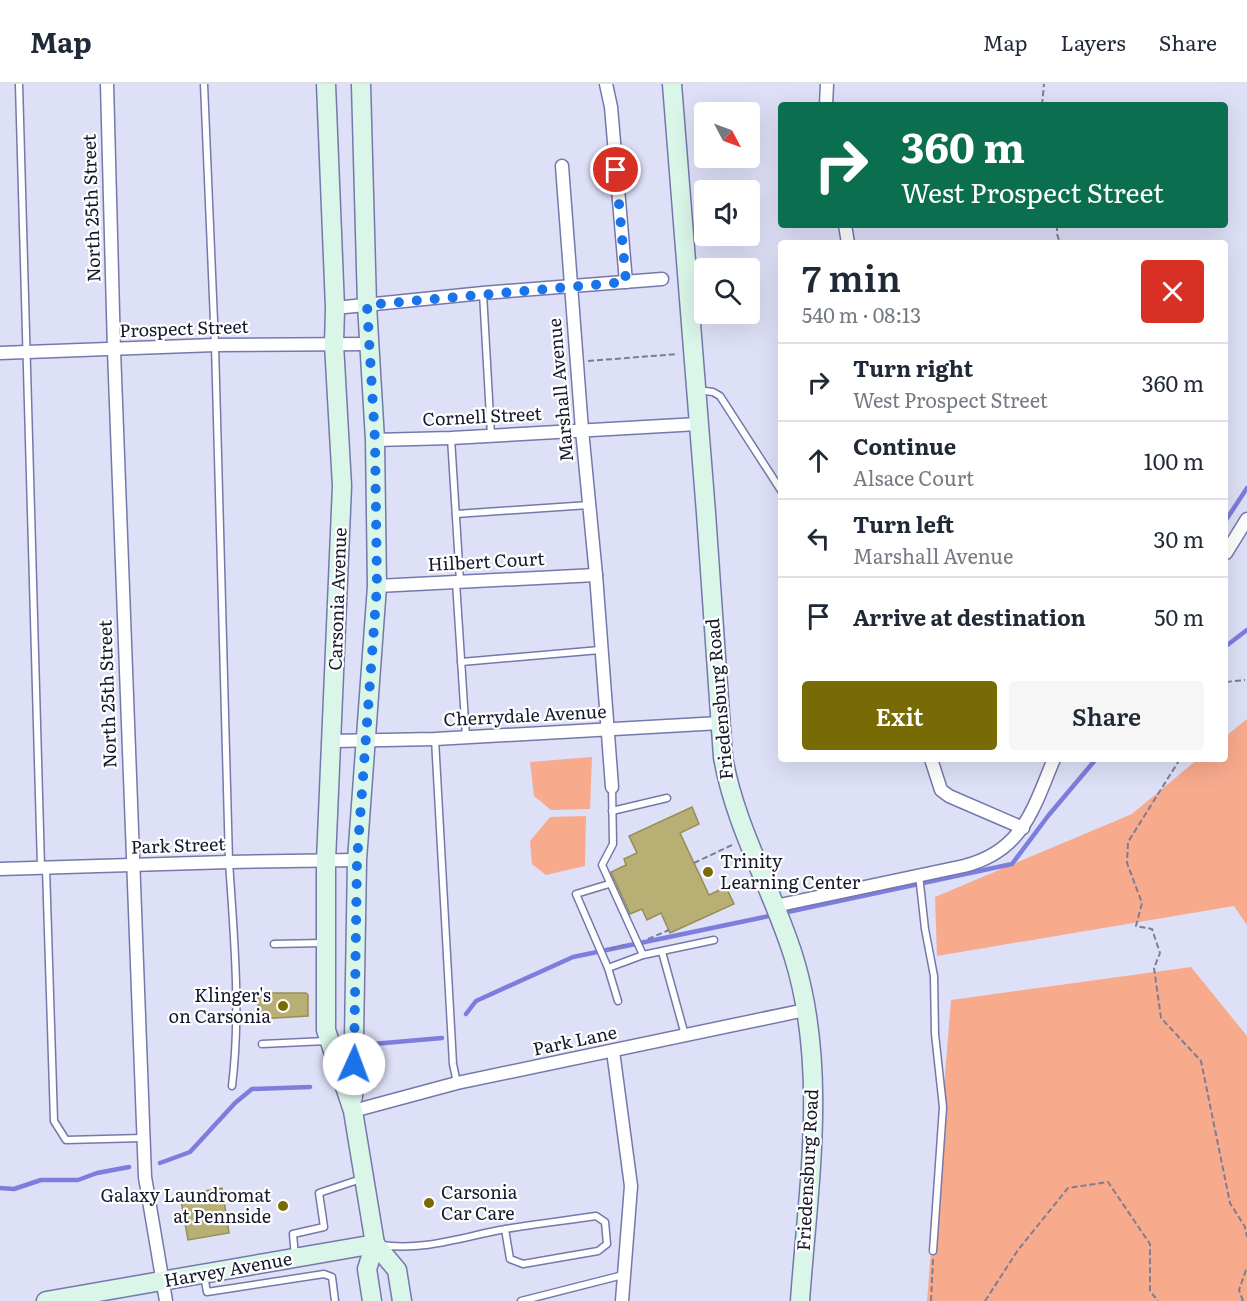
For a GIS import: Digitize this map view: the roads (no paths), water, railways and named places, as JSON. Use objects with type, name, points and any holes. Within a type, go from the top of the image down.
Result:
[{"type":"street","name":"North 25th Street","points":[[107,84],[114,350],[145,1183],[166,1301]]},
{"type":"street","name":"Carsonia Avenue","points":[[326,84],[335,308],[334,344],[342,486],[333,741],[326,861],[326,1030],[353,1111],[375,1244],[367,1269],[372,1301]]},
{"type":"street","name":"Carsonia Avenue","points":[[353,1111],[357,860],[377,586],[375,440],[367,305],[361,84]]},
{"type":"street","points":[[606,84],[611,107],[626,282]]},
{"type":"street","name":"Friedensburg Road","points":[[672,84],[697,390],[720,723],[727,784],[794,959],[806,1010],[814,1090],[800,1301]]},
{"type":"street","points":[[825,102],[827,84]]},
{"type":"street","name":"Marshall Avenue","points":[[562,165],[576,362],[596,575],[612,787]]},
{"type":"street","points":[[335,308],[483,293],[662,279]]},
{"type":"street","name":"Prospect Street","points":[[0,352],[215,345],[369,344]]},
{"type":"street","name":"Cornell Street","points":[[375,440],[698,424]]},
{"type":"street","points":[[1228,550],[1247,519]]},
{"type":"street","name":"Hilbert Court","points":[[377,586],[596,575]]},
{"type":"street","name":"Cherrydale Avenue","points":[[333,741],[435,739],[720,723]]},
{"type":"street","points":[[932,762],[941,790],[949,796],[1023,828]]},
{"type":"street","points":[[775,906],[964,866],[989,858],[1005,847],[1023,828],[1053,762]]},
{"type":"street","name":"Park Street","points":[[0,869],[357,860]]},
{"type":"street","name":"Park Lane","points":[[353,1111],[457,1083],[806,1010]]},
{"type":"street","points":[[613,1051],[631,1186],[622,1301]]},
{"type":"street","points":[[375,1244],[397,1270],[402,1301]]},
{"type":"street","name":"Harvey Avenue","points":[[46,1301],[162,1282],[205,1283],[295,1258],[375,1244]]},
{"type":"lane","points":[[19,84],[43,868],[54,1121],[66,1140],[143,1138]]},
{"type":"lane","points":[[204,84],[215,345],[229,862],[235,988],[235,1057],[232,1086]]},
{"type":"lane","points":[[483,293],[491,435]]},
{"type":"lane","points":[[697,390],[713,392],[720,396],[778,486]]},
{"type":"lane","points":[[451,438],[466,737]]},
{"type":"lane","points":[[456,514],[589,505]]},
{"type":"lane","points":[[461,662],[600,650]]},
{"type":"lane","points":[[435,739],[453,1064],[457,1083]]},
{"type":"lane","points":[[612,787],[613,844],[602,865],[643,955]]},
{"type":"lane","points":[[612,811],[667,798]]},
{"type":"lane","points":[[919,874],[925,929],[934,976],[935,1034],[944,1107],[933,1251]]},
{"type":"lane","points":[[609,884],[576,894],[608,968],[618,1001]]},
{"type":"lane","points":[[608,968],[643,955],[714,939]]},
{"type":"lane","points":[[274,944],[326,943]]},
{"type":"lane","points":[[662,952],[685,1036]]},
{"type":"lane","points":[[262,1044],[330,1041]]},
{"type":"lane","points":[[295,1258],[293,1234],[324,1227],[319,1192],[364,1178]]},
{"type":"lane","points":[[375,1244],[403,1248],[458,1240],[505,1229],[596,1216],[605,1222],[608,1244],[598,1251],[523,1264],[510,1259],[505,1229]]},
{"type":"lane","points":[[208,1301],[205,1283],[324,1274],[332,1277],[335,1301]]},
{"type":"lane","points":[[521,1301],[624,1275]]},
{"type":"waterway","points":[[1228,517],[1247,488]]},
{"type":"waterway","points":[[1228,644],[1247,630]]},
{"type":"waterway","points":[[783,913],[1012,864],[1048,816],[1093,762]]},
{"type":"waterway","points":[[466,1014],[476,1001],[573,957],[774,915]]},
{"type":"waterway","points":[[373,1044],[442,1038]]},
{"type":"waterway","points":[[160,1163],[190,1152],[235,1103],[252,1089],[310,1087]]},
{"type":"waterway","points":[[0,1188],[14,1189],[41,1180],[78,1180],[97,1173],[129,1167]]},
{"type":"place","name":"Trinity Learning Center","points":[[708,872]]},
{"type":"place","name":"Klinger's on Carsonia","points":[[283,1006]]},
{"type":"place","name":"Carsonia Car Care","points":[[429,1203]]},
{"type":"place","name":"Galaxy Laundromat at Pennside","points":[[283,1206]]}]
